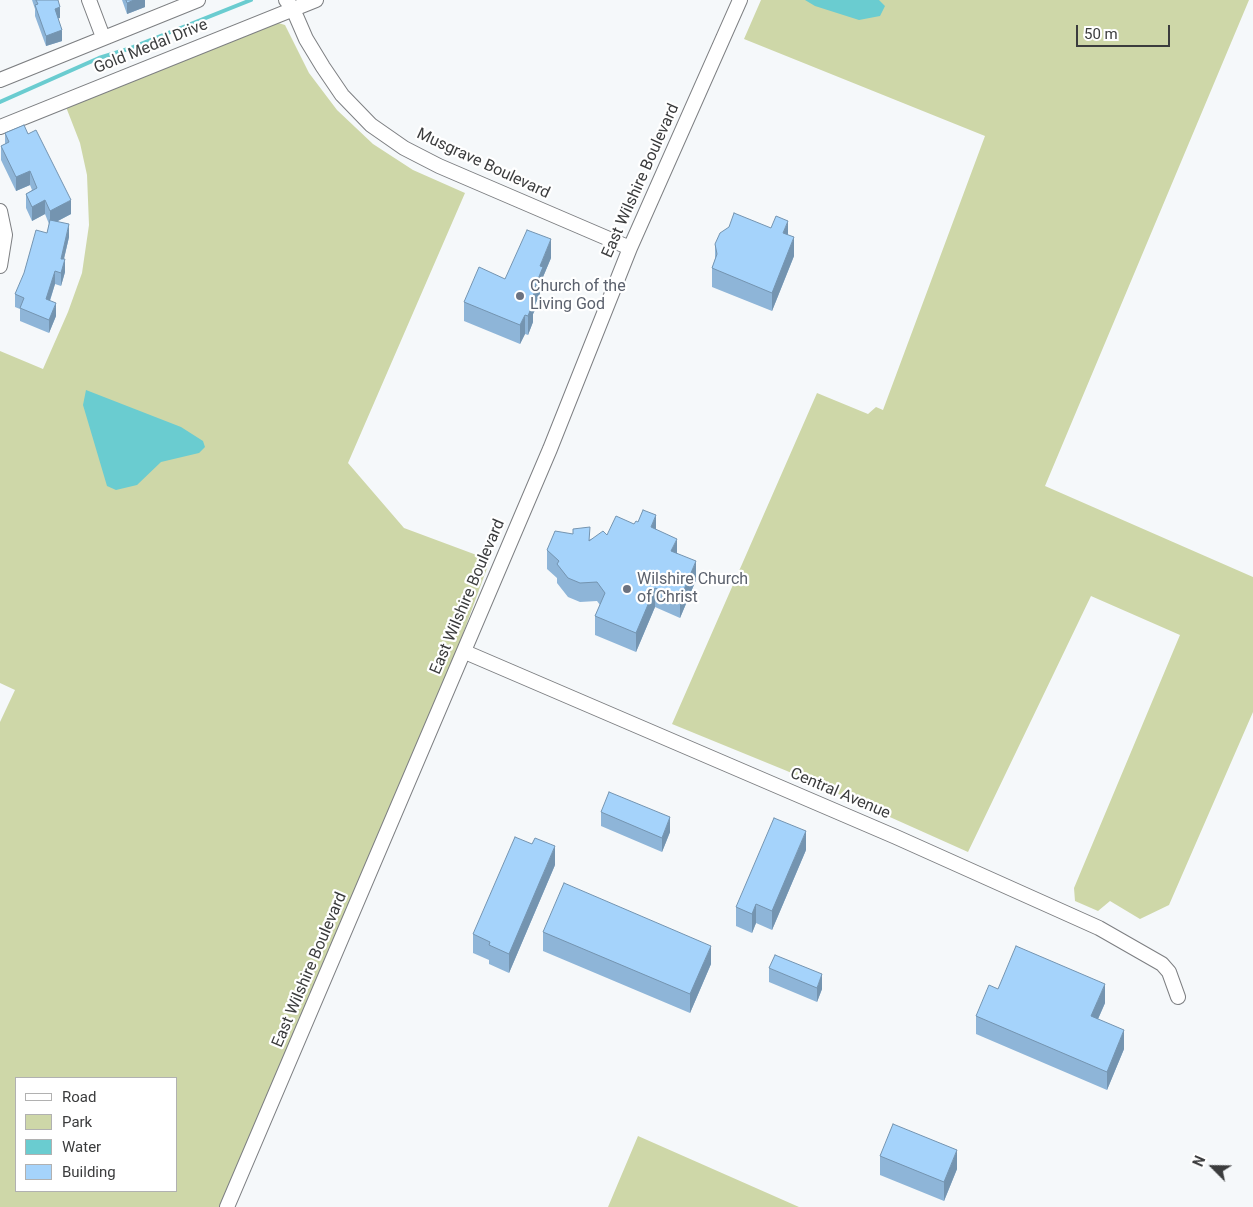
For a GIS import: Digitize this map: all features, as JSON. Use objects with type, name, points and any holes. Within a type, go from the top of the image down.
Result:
[{"type":"street","points":[[88,0],[103,37]]},
{"type":"street","name":"Gold Medal Drive","points":[[0,80],[198,0]]},
{"type":"street","name":"Gold Medal Drive","points":[[0,127],[290,3],[316,0]]},
{"type":"street","name":"East Wilshire Boulevard","points":[[227,1207],[465,652],[550,449],[630,248],[740,0]]},
{"type":"street","name":"Musgrave Boulevard","points":[[290,3],[306,39],[322,67],[342,94],[371,125],[404,148],[439,166],[630,248]]},
{"type":"street","points":[[0,211],[6,235],[0,266]]},
{"type":"street","name":"Central Avenue","points":[[465,652],[896,837],[1106,932],[1162,964],[1169,972],[1178,997]]},
{"type":"green space","points":[[761,0],[1249,0],[1045,486],[1253,577],[1253,712],[1169,905],[1140,919],[1110,901],[1098,911],[1075,901],[1074,888],[1180,635],[1091,596],[968,852],[787,771],[672,724],[817,393],[868,414],[876,407],[883,410],[985,136],[744,39]]},
{"type":"green space","points":[[275,22],[285,25],[309,73],[337,110],[373,144],[413,170],[465,193],[348,463],[404,528],[490,560],[457,650],[219,1207],[0,1207],[0,722],[15,690],[0,683],[0,351],[43,369],[68,312],[82,273],[89,225],[87,175],[80,143],[66,107]]},
{"type":"green space","points":[[638,1136],[799,1207],[608,1207]]},
{"type":"water","points":[[805,0],[879,0],[885,6],[880,16],[859,20],[815,6]]},
{"type":"water","points":[[86,390],[181,427],[203,441],[205,447],[199,453],[161,462],[137,485],[116,490],[107,486],[83,405]]},
{"type":"building","points":[[36,0],[58,0],[60,7],[55,9],[62,30],[46,36],[35,5],[38,4]]},
{"type":"building","points":[[24,125],[28,134],[36,130],[71,200],[50,211],[45,200],[32,207],[26,194],[37,188],[30,171],[16,177],[1,146],[9,142],[5,133]]},
{"type":"building","points":[[734,213],[771,228],[776,216],[788,221],[783,233],[794,237],[772,293],[712,268],[717,254],[715,244],[720,233],[729,227]]},
{"type":"building","points":[[50,220],[69,224],[61,259],[65,259],[61,273],[55,271],[46,299],[56,303],[49,320],[20,308],[24,298],[15,294],[24,273],[36,230],[47,233]]},
{"type":"building","name":"Church of the Living God","points":[[527,230],[551,239],[540,266],[543,267],[533,291],[535,291],[531,301],[533,303],[528,316],[525,315],[520,325],[464,302],[479,267],[505,279]]},
{"type":"building","name":"Wilshire Church of Christ","points":[[643,510],[656,515],[651,527],[677,539],[671,551],[696,561],[680,599],[655,588],[636,633],[595,616],[605,593],[597,582],[580,583],[568,578],[557,564],[559,561],[547,550],[555,531],[573,534],[573,529],[590,527],[589,541],[603,531],[607,535],[616,516],[634,524],[636,521],[638,522]]},
{"type":"building","points":[[609,792],[670,817],[662,838],[601,812]]},
{"type":"building","points":[[774,818],[806,831],[772,911],[756,904],[752,914],[736,907]]},
{"type":"building","points":[[515,837],[532,844],[535,838],[555,846],[509,954],[489,945],[490,942],[473,934]]},
{"type":"building","points":[[564,883],[711,946],[690,994],[543,932]]},
{"type":"building","points":[[1016,946],[1105,984],[1091,1016],[1124,1030],[1107,1072],[976,1016],[989,985],[998,989]]},
{"type":"building","points":[[775,955],[822,974],[817,988],[769,968]]},
{"type":"building","points":[[893,1124],[957,1150],[944,1182],[880,1156]]},
{"type":"waterway","points":[[0,102],[99,58],[128,49],[251,0]]},
{"type":"place","name":"Church of the Living God","points":[[520,296]]},
{"type":"place","name":"Wilshire Church of Christ","points":[[627,589]]}]
